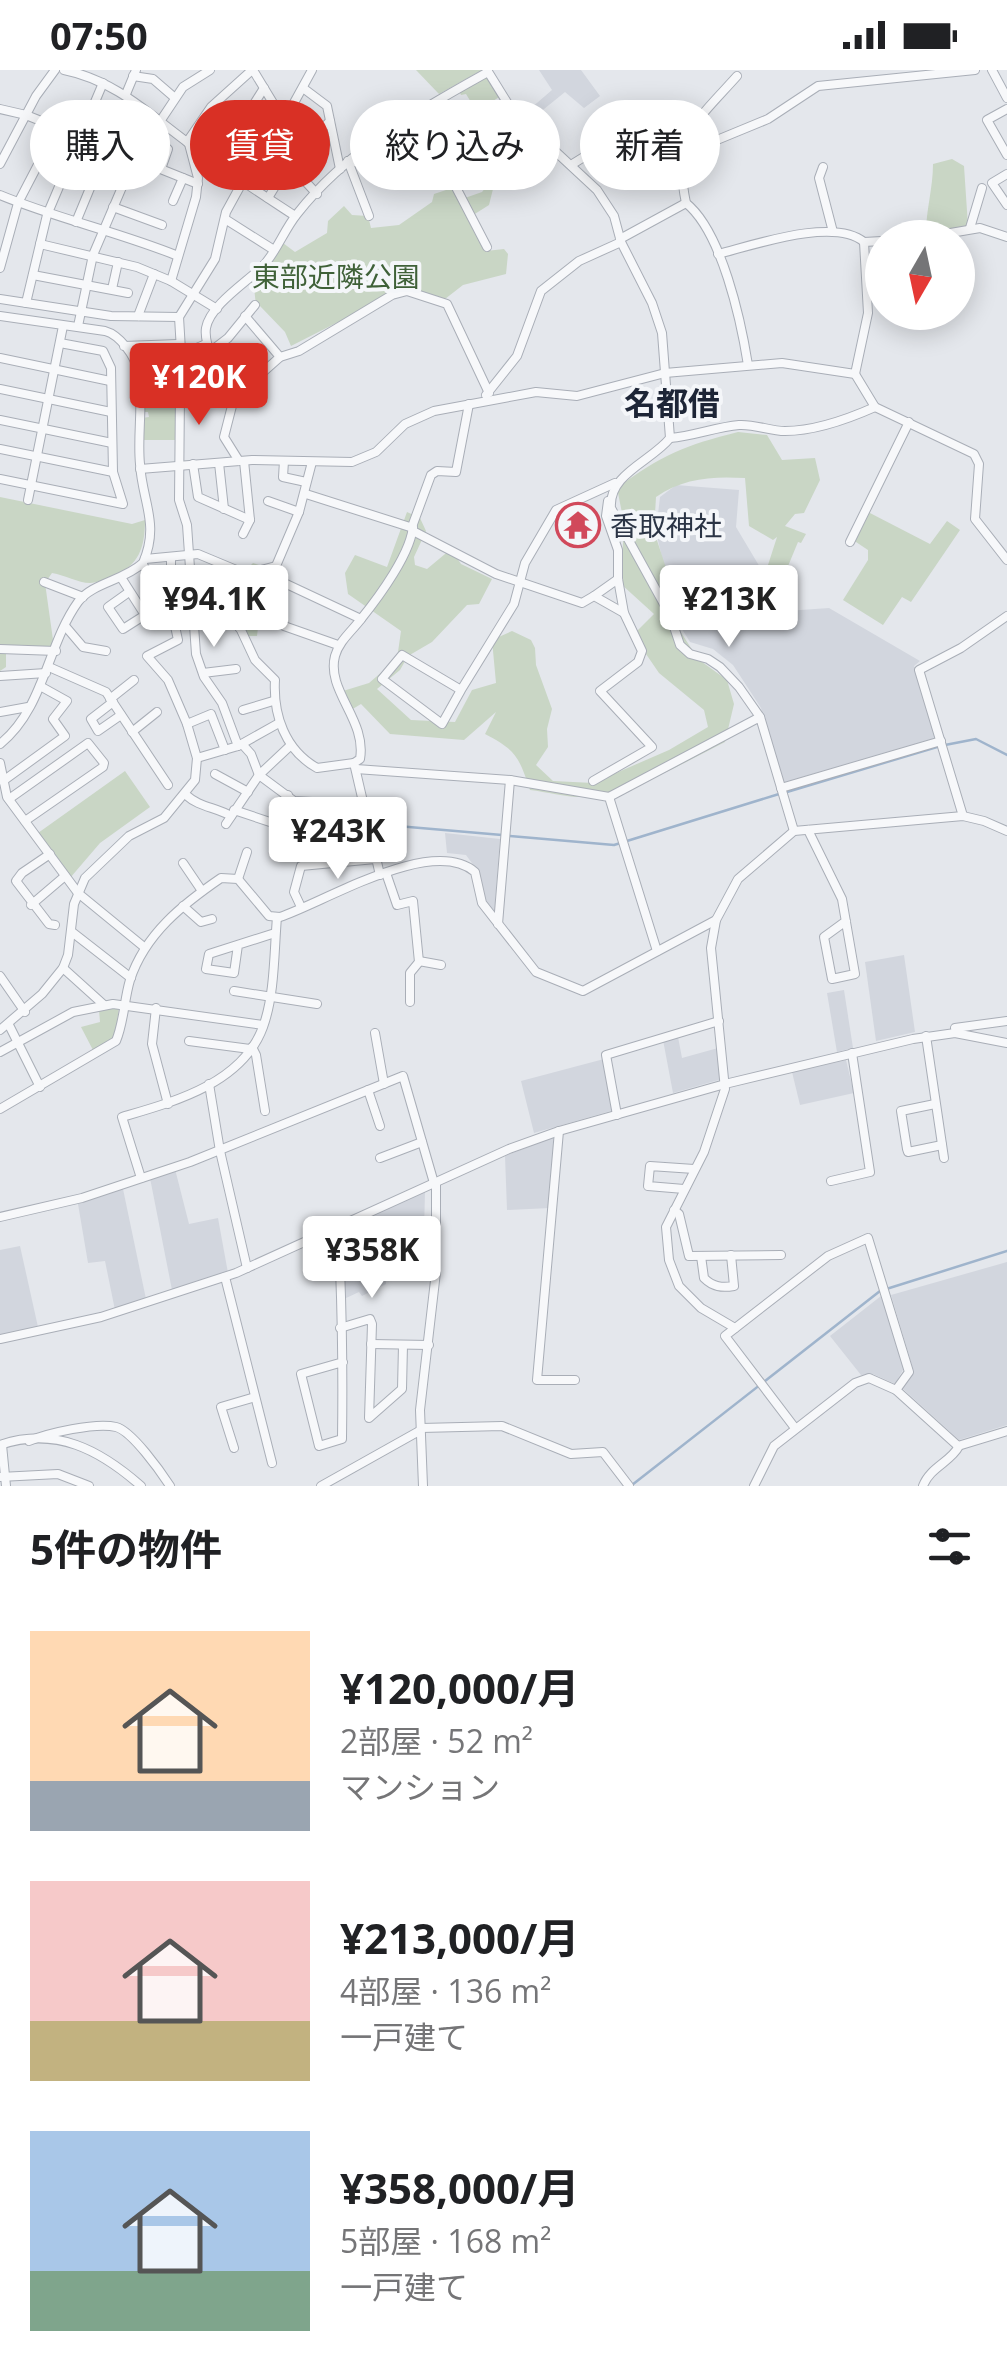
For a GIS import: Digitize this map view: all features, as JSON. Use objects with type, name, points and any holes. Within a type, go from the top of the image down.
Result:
[{"type":"street","points":[[0,164],[55,70]]},
{"type":"street","points":[[64,70],[85,74],[134,100]]},
{"type":"street","points":[[153,79],[161,70]]},
{"type":"street","points":[[170,106],[183,87],[210,70]]},
{"type":"street","points":[[188,143],[211,107],[252,70],[271,100]]},
{"type":"street","points":[[297,70],[322,100]]},
{"type":"street","points":[[296,100],[312,70]]},
{"type":"street","points":[[720,139],[768,120],[818,86],[975,70]]},
{"type":"street","points":[[992,70],[1007,98]]},
{"type":"street","points":[[243,534],[250,520],[242,461],[224,437],[232,395],[209,348],[207,325],[216,309],[262,267],[295,216],[348,161],[408,117],[487,71],[513,112],[597,190],[614,216],[621,240],[658,316],[670,438]]},
{"type":"street","points":[[126,94],[134,73],[153,79],[175,98]]},
{"type":"street","points":[[716,100],[738,76]]},
{"type":"street","points":[[96,100],[104,83]]},
{"type":"street","points":[[257,100],[264,88]]},
{"type":"street","points":[[0,109],[30,117]]},
{"type":"street","points":[[1007,109],[988,120],[1007,155]]},
{"type":"street","points":[[330,121],[340,169]]},
{"type":"street","points":[[170,128],[188,143],[190,151]]},
{"type":"street","points":[[571,165],[580,159]]},
{"type":"street","points":[[348,161],[369,216]]},
{"type":"street","points":[[348,161],[381,166],[417,164],[448,172],[488,248]]},
{"type":"street","points":[[823,167],[819,178],[833,232]]},
{"type":"street","points":[[170,173],[190,181]]},
{"type":"street","points":[[1007,174],[992,183],[1007,205]]},
{"type":"street","points":[[173,201],[183,178]]},
{"type":"street","points":[[0,268],[18,202],[30,180]]},
{"type":"street","points":[[972,220],[982,188]]},
{"type":"street","points":[[26,303],[48,214],[58,190]]},
{"type":"street","points":[[76,222],[89,190]]},
{"type":"street","points":[[78,326],[93,255],[121,190]]},
{"type":"street","points":[[171,280],[196,190]]},
{"type":"street","points":[[239,190],[225,219],[215,259],[179,316],[183,384],[180,500],[186,525],[196,654],[259,775],[294,801],[366,806]]},
{"type":"street","points":[[256,190],[295,216]]},
{"type":"street","points":[[268,198],[273,190]]},
{"type":"street","points":[[313,190],[317,194]]},
{"type":"street","points":[[684,190],[686,203],[695,211],[718,254],[748,365]]},
{"type":"street","points":[[0,195],[178,256]]},
{"type":"street","points":[[355,766],[360,759],[362,738],[333,668],[338,646],[396,568],[431,475],[437,471],[456,472],[474,403],[489,392],[518,356],[541,290],[580,261],[686,203]]},
{"type":"street","points":[[114,207],[162,225]]},
{"type":"street","points":[[225,219],[274,250]]},
{"type":"street","points":[[975,228],[1007,236]]},
{"type":"street","points":[[718,254],[799,235],[833,232],[864,242],[868,313],[855,374],[875,407],[974,454],[979,464],[975,519],[1007,560]]},
{"type":"street","points":[[40,244],[93,255],[171,280],[216,309]]},
{"type":"street","points":[[112,290],[118,262]]},
{"type":"street","points":[[138,316],[154,274]]},
{"type":"street","points":[[33,275],[128,292]]},
{"type":"street","points":[[183,384],[186,388],[232,395],[280,356],[299,350],[392,296],[416,292],[447,304],[489,392]]},
{"type":"street","points":[[0,299],[80,312],[179,316]]},
{"type":"street","points":[[180,355],[209,348],[228,338],[255,305]]},
{"type":"street","points":[[0,316],[112,333],[124,346],[138,370],[140,468],[151,513],[144,562],[158,584],[171,583],[171,557]]},
{"type":"street","points":[[245,316],[280,356]]},
{"type":"street","points":[[28,500],[63,326]]},
{"type":"street","points":[[0,479],[123,504],[113,472],[111,368],[103,351],[60,342]]},
{"type":"street","points":[[124,346],[178,344]]},
{"type":"street","points":[[0,358],[110,381]]},
{"type":"street","points":[[140,468],[242,461],[352,462],[367,458],[415,418],[536,392],[576,396],[666,373],[782,362],[855,374]]},
{"type":"street","points":[[0,389],[111,412]]},
{"type":"street","points":[[461,690],[402,655],[382,679],[442,724],[514,604],[525,563],[556,510],[617,482],[670,438],[735,426],[785,431],[807,428],[846,420],[875,407]]},
{"type":"street","points":[[0,420],[112,443]]},
{"type":"street","points":[[850,542],[909,422]]},
{"type":"street","points":[[0,449],[113,472]]},
{"type":"street","points":[[284,461],[283,477],[306,482]]},
{"type":"street","points":[[219,462],[224,509]]},
{"type":"street","points":[[312,462],[306,494],[276,566],[280,580],[274,606],[284,626],[338,646]]},
{"type":"street","points":[[194,464],[198,497],[250,520]]},
{"type":"street","points":[[593,782],[652,746],[600,690],[627,672],[642,655],[624,613],[618,550],[606,516],[617,482]]},
{"type":"street","points":[[306,494],[413,529],[483,568],[582,603],[618,580]]},
{"type":"street","points":[[610,497],[614,518],[665,606],[680,645],[690,654],[716,664],[739,687],[760,717],[794,831]]},
{"type":"street","points":[[268,501],[299,512]]},
{"type":"street","points":[[0,744],[16,728],[66,627],[91,590],[122,579],[144,562],[188,554],[198,554],[246,574],[276,566]]},
{"type":"street","points":[[233,570],[227,586],[229,615],[255,660],[275,680],[273,700],[279,724],[291,745],[318,768],[355,766],[510,780],[609,797],[760,717]]},
{"type":"street","points":[[122,579],[145,615]]},
{"type":"street","points":[[280,580],[361,619]]},
{"type":"street","points":[[44,582],[83,597]]},
{"type":"street","points":[[40,1087],[18,1042],[4,1028],[25,1012],[63,968],[78,893],[85,878],[124,840],[152,827],[186,795],[195,780],[198,758],[187,724],[168,680],[147,656],[178,640],[171,608],[145,615],[123,630],[108,606],[129,592]]},
{"type":"street","points":[[594,596],[624,613]]},
{"type":"street","points":[[963,816],[918,670],[961,648],[1007,616]]},
{"type":"street","points":[[66,627],[83,647],[106,650]]},
{"type":"street","points":[[0,650],[56,651]]},
{"type":"street","points":[[203,673],[236,669]]},
{"type":"street","points":[[0,676],[48,670],[106,692],[168,786]]},
{"type":"street","points":[[121,716],[98,731],[91,719],[134,680]]},
{"type":"street","points":[[3,781],[65,736],[53,719],[66,701],[40,686]]},
{"type":"street","points":[[242,710],[273,700]]},
{"type":"street","points":[[0,712],[28,707]]},
{"type":"street","points":[[132,732],[157,712]]},
{"type":"street","points":[[187,724],[212,714],[225,750]]},
{"type":"street","points":[[198,758],[240,745],[279,724]]},
{"type":"street","points":[[5,799],[88,742],[103,767],[26,821]]},
{"type":"street","points":[[230,817],[259,775],[291,745]]},
{"type":"street","points":[[782,792],[942,745]]},
{"type":"street","points":[[0,763],[5,799],[26,821],[78,893],[144,948]]},
{"type":"street","points":[[355,766],[375,860],[398,905],[413,901],[418,961],[410,972],[410,1002]]},
{"type":"street","points":[[216,774],[248,792]]},
{"type":"street","points":[[498,924],[510,780]]},
{"type":"street","points":[[186,795],[196,804],[216,808],[230,817],[279,826],[288,795]]},
{"type":"street","points":[[609,797],[657,951]]},
{"type":"street","points":[[323,844],[326,803]]},
{"type":"street","points":[[735,1328],[696,1304],[675,1280],[668,1260],[666,1228],[710,1136],[725,1084],[711,948],[716,920],[738,879],[794,831],[963,816],[1007,832]]},
{"type":"street","points":[[808,830],[842,898],[846,921],[855,974],[832,979],[824,937],[846,921]]},
{"type":"street","points":[[238,879],[247,852]]},
{"type":"street","points":[[50,854],[17,877],[18,888],[31,905],[49,924],[55,925]]},
{"type":"street","points":[[301,907],[294,892],[302,866],[375,860]]},
{"type":"street","points":[[1,1105],[40,1087],[116,1041],[130,978],[144,948],[184,906],[221,878],[238,879],[269,916],[277,917],[383,874],[419,864],[457,860],[475,872],[482,903],[536,972],[574,990],[586,990],[716,920]]},
{"type":"street","points":[[182,863],[202,891]]},
{"type":"street","points":[[31,905],[65,876]]},
{"type":"street","points":[[184,906],[201,922],[212,919]]},
{"type":"street","points":[[140,1178],[122,1117],[168,1104],[208,1084],[240,1062],[251,1048],[264,1025],[277,917]]},
{"type":"street","points":[[72,932],[130,978]]},
{"type":"street","points":[[238,945],[234,973],[206,969],[209,954],[276,933]]},
{"type":"street","points":[[418,961],[441,964]]},
{"type":"street","points":[[63,968],[104,1005]]},
{"type":"street","points":[[0,976],[25,1012]]},
{"type":"street","points":[[234,991],[317,1004]]},
{"type":"street","points":[[0,1000],[12,993]]},
{"type":"street","points":[[0,1052],[73,1012],[104,1005],[124,1003],[264,1025]]},
{"type":"street","points":[[156,1008],[152,1044],[168,1104]]},
{"type":"street","points":[[616,1115],[606,1055],[719,1021]]},
{"type":"street","points":[[955,1028],[1007,1021]]},
{"type":"street","points":[[375,1033],[384,1084]]},
{"type":"street","points":[[0,1339],[110,1315],[224,1277],[509,1149],[559,1131],[725,1084],[926,1036],[956,1033],[1007,1042]]},
{"type":"street","points":[[926,1036],[944,1158]]},
{"type":"street","points":[[189,1041],[251,1048],[256,1055],[265,1111]]},
{"type":"street","points":[[831,1181],[870,1172],[852,1053]]},
{"type":"street","points":[[0,1217],[82,1198],[220,1151],[404,1076],[435,1183],[436,1244],[420,1410],[423,1486]]},
{"type":"street","points":[[208,1084],[247,1268]]},
{"type":"street","points":[[368,1090],[380,1126]]},
{"type":"street","points":[[935,1104],[901,1112],[907,1149],[908,1152],[942,1145]]},
{"type":"street","points":[[559,1131],[537,1380],[575,1380]]},
{"type":"street","points":[[380,1158],[422,1142]]},
{"type":"street","points":[[684,1189],[648,1186],[650,1166],[694,1169]]},
{"type":"street","points":[[674,1210],[679,1214],[689,1256],[781,1255]]},
{"type":"street","points":[[338,1227],[343,1362],[342,1439],[320,1450],[301,1374],[343,1362]]},
{"type":"street","points":[[795,1428],[725,1336],[828,1256],[868,1238],[909,1372],[896,1390]]},
{"type":"street","points":[[405,1261],[436,1244]]},
{"type":"street","points":[[701,1256],[704,1278],[723,1288],[734,1286],[732,1254]]},
{"type":"street","points":[[224,1277],[272,1463]]},
{"type":"street","points":[[340,1328],[370,1319],[369,1418],[402,1389],[402,1345]]},
{"type":"street","points":[[371,1344],[428,1345]]},
{"type":"street","points":[[754,1486],[774,1446],[861,1380],[876,1380],[896,1390],[959,1446]]},
{"type":"street","points":[[234,1448],[221,1407],[255,1398]]},
{"type":"street","points":[[322,1486],[421,1429],[502,1426],[571,1454],[603,1452],[629,1486]]},
{"type":"street","points":[[89,1486],[58,1474],[4,1480],[1,1445],[56,1431],[117,1427],[130,1436],[170,1486]]},
{"type":"street","points":[[959,1446],[1007,1432]]},
{"type":"street","points":[[29,1440],[56,1440],[90,1448],[140,1486]]},
{"type":"street","points":[[923,1486],[959,1446]]},
{"type":"shaded area","points":[[539,70],[581,70],[600,96],[580,100],[580,105],[565,92],[555,100],[540,100],[552,90]]},
{"type":"shaded area","points":[[676,485],[739,490],[736,527],[786,611],[829,608],[920,661],[914,666],[935,738],[782,783],[761,708],[750,691],[733,665],[713,649],[690,642],[677,621],[656,532],[660,497]]},
{"type":"shaded area","points":[[445,833],[500,839],[494,915],[487,904],[480,874],[466,855],[447,853]]},
{"type":"shaded area","points":[[904,955],[915,1032],[876,1041],[865,962]]},
{"type":"shaded area","points":[[844,990],[853,1048],[837,1052],[827,993]]},
{"type":"shaded area","points":[[678,1037],[682,1058],[718,1048],[722,1079],[673,1093],[663,1040]]},
{"type":"shaded area","points":[[604,1059],[614,1110],[534,1133],[521,1081]]},
{"type":"shaded area","points":[[846,1060],[854,1093],[800,1105],[792,1072]]},
{"type":"shaded area","points":[[554,1137],[550,1208],[507,1210],[505,1156]]},
{"type":"shaded area","points":[[175,1169],[189,1224],[218,1218],[228,1273],[172,1290],[150,1178]]},
{"type":"shaded area","points":[[123,1189],[146,1299],[115,1310],[105,1261],[88,1263],[78,1204]]},
{"type":"shaded area","points":[[425,1191],[424,1232],[386,1251],[386,1284],[362,1296],[359,1292],[344,1299],[342,1255],[369,1246],[367,1218]]},
{"type":"shaded area","points":[[20,1246],[38,1327],[0,1335],[0,1250]]},
{"type":"shaded area","points":[[1007,1262],[1007,1425],[959,1440],[902,1388],[914,1372],[891,1295]]},
{"type":"shaded area","points":[[881,1296],[904,1368],[895,1384],[873,1374],[861,1375],[830,1336]]},
{"type":"green space","points":[[416,70],[482,70],[439,94]]},
{"type":"green space","points":[[486,75],[499,97],[470,100],[459,91]]},
{"type":"green space","points":[[952,159],[964,166],[968,220],[927,220],[933,164]]},
{"type":"green space","name":"東部近隣公園","points":[[446,190],[454,190],[462,199],[493,190],[489,205],[470,217],[486,251],[504,249],[508,254],[506,274],[463,285],[445,299],[403,289],[291,346],[285,332],[256,306],[254,287],[247,282],[283,243],[295,252],[327,233],[328,221],[344,206],[352,215],[368,216],[371,228],[399,225],[432,202],[434,194]]},
{"type":"green space","points":[[146,363],[164,363],[174,371],[176,440],[142,440],[142,418],[149,417],[148,412],[142,412]]},
{"type":"green space","points":[[738,432],[767,435],[782,460],[815,458],[820,480],[804,513],[795,514],[785,526],[806,534],[798,542],[786,571],[768,565],[777,537],[773,540],[749,526],[745,478],[698,480],[656,497],[654,531],[666,568],[675,623],[698,659],[727,680],[734,704],[725,742],[639,784],[603,795],[572,797],[530,790],[515,756],[485,734],[496,712],[464,740],[390,734],[361,704],[351,710],[343,691],[369,683],[397,659],[401,631],[348,594],[345,573],[355,555],[387,567],[407,512],[420,518],[426,531],[414,557],[415,565],[427,569],[451,549],[461,564],[492,579],[479,604],[467,605],[432,642],[408,656],[400,670],[377,689],[411,720],[455,722],[472,690],[496,683],[492,640],[512,631],[531,640],[552,709],[548,747],[536,765],[553,781],[593,783],[669,750],[708,727],[704,710],[659,673],[633,635],[654,614],[621,584],[624,523],[617,488],[674,452]]},
{"type":"green space","points":[[0,497],[132,524],[145,520],[139,554],[122,572],[90,583],[52,573],[45,583],[54,647],[6,647],[6,667],[0,671]]},
{"type":"green space","points":[[868,512],[930,544],[947,521],[960,530],[911,602],[902,597],[883,625],[843,600],[868,560],[868,550],[853,540]]},
{"type":"green space","points":[[253,563],[272,570],[272,606],[260,611],[257,636],[248,636],[234,617],[230,586]]},
{"type":"green space","points":[[125,771],[150,807],[100,843],[70,878],[38,833]]},
{"type":"green space","points":[[119,1008],[115,1036],[94,1052],[81,1027],[100,1022],[99,1010]]},
{"type":"waterway","points":[[945,745],[976,739],[1007,755]]},
{"type":"waterway","points":[[787,792],[937,747]]},
{"type":"waterway","points":[[510,836],[614,845],[779,794]]},
{"type":"waterway","points":[[374,824],[502,835]]},
{"type":"waterway","points":[[632,1485],[880,1291],[1007,1251]]},
{"type":"place","name":"香取神社","points":[[578,525]]},
{"type":"district","name":"名都借","points":[[672,402]]}]
